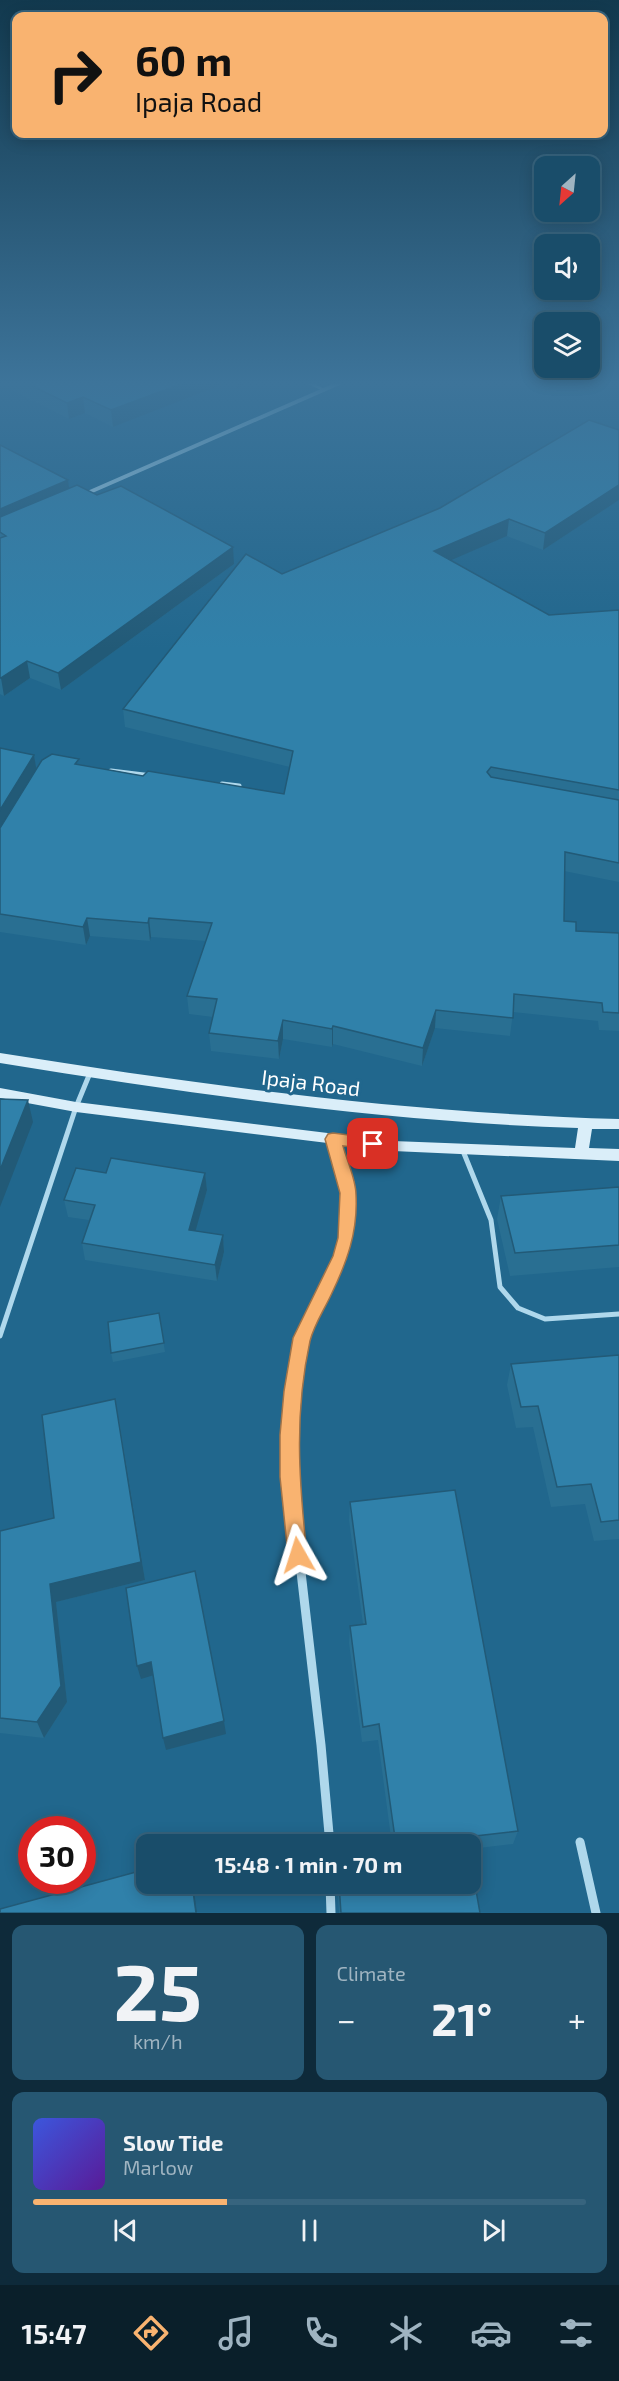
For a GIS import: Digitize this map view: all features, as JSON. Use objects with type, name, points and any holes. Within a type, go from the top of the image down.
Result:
[{"type":"main road","name":"Ipaja Road","points":[[0,1058],[296,1102],[402,1114],[619,1124]]},
{"type":"main road","points":[[0,1093],[76,1107],[393,1146],[619,1155]]},
{"type":"main road","points":[[581,1154],[586,1123]]},
{"type":"street","points":[[76,498],[140,470]]},
{"type":"street","points":[[109,771],[156,776]]},
{"type":"street","points":[[215,783],[239,786]]},
{"type":"street","points":[[329,1834],[291,1488],[289,1435],[293,1391],[302,1338],[341,1256],[346,1238],[348,1193],[333,1139]]},
{"type":"street","points":[[580,1842],[596,1913]]},
{"type":"street","points":[[330,1894],[331,1913]]},
{"type":"lane","points":[[0,1336],[76,1107],[90,1073]]},
{"type":"lane","points":[[462,1150],[491,1220],[500,1287],[518,1308],[545,1319],[619,1314]]},
{"type":"building","points":[[0,470],[49,470],[68,480],[0,509]]},
{"type":"building","points":[[504,470],[619,470],[619,485],[545,533],[509,519],[434,551],[549,615],[619,610],[619,790],[491,767],[487,772],[491,777],[619,800],[619,863],[565,852],[564,921],[576,922],[576,931],[619,933],[619,1013],[603,1012],[602,1003],[514,994],[513,1018],[436,1010],[423,1048],[333,1026],[332,1029],[283,1020],[278,1041],[209,1033],[217,999],[187,996],[212,923],[149,918],[148,923],[87,918],[83,927],[0,914],[0,828],[42,760],[52,754],[79,759],[75,764],[143,776],[148,771],[284,794],[293,751],[123,709],[246,554],[282,574],[440,508]]},
{"type":"building","points":[[77,485],[97,495],[121,486],[233,547],[58,673],[27,661],[0,678],[0,538],[6,536],[0,532],[0,517]]},
{"type":"building","points":[[0,748],[34,755],[0,810]]},
{"type":"building","points":[[0,1099],[28,1100],[0,1170]]},
{"type":"building","points":[[111,1158],[205,1173],[189,1230],[223,1235],[215,1265],[82,1243],[95,1205],[64,1200],[76,1168],[106,1173]]},
{"type":"building","points":[[619,1187],[619,1245],[515,1253],[501,1196]]},
{"type":"building","points":[[159,1313],[164,1343],[111,1353],[108,1322]]},
{"type":"building","points":[[619,1355],[619,1520],[601,1522],[591,1484],[557,1487],[538,1406],[521,1407],[511,1364]]},
{"type":"building","points":[[115,1399],[141,1562],[50,1584],[61,1686],[37,1722],[0,1718],[0,1531],[54,1518],[42,1415]]},
{"type":"building","points":[[455,1490],[518,1831],[481,1835],[394,1834],[379,1724],[363,1727],[350,1626],[366,1624],[350,1502]]},
{"type":"building","points":[[195,1571],[224,1721],[163,1738],[151,1662],[137,1666],[126,1588]]},
{"type":"building","points":[[136,1872],[136,1894],[193,1894],[196,1913],[0,1913],[0,1909],[55,1894],[96,1894],[96,1883]]},
{"type":"building","points":[[340,1894],[477,1894],[480,1913],[341,1913]]},
{"type":"route","points":[[298,1555],[290,1477],[289,1435],[293,1391],[302,1338],[341,1256],[346,1238],[348,1193],[333,1139],[373,1144]]}]
